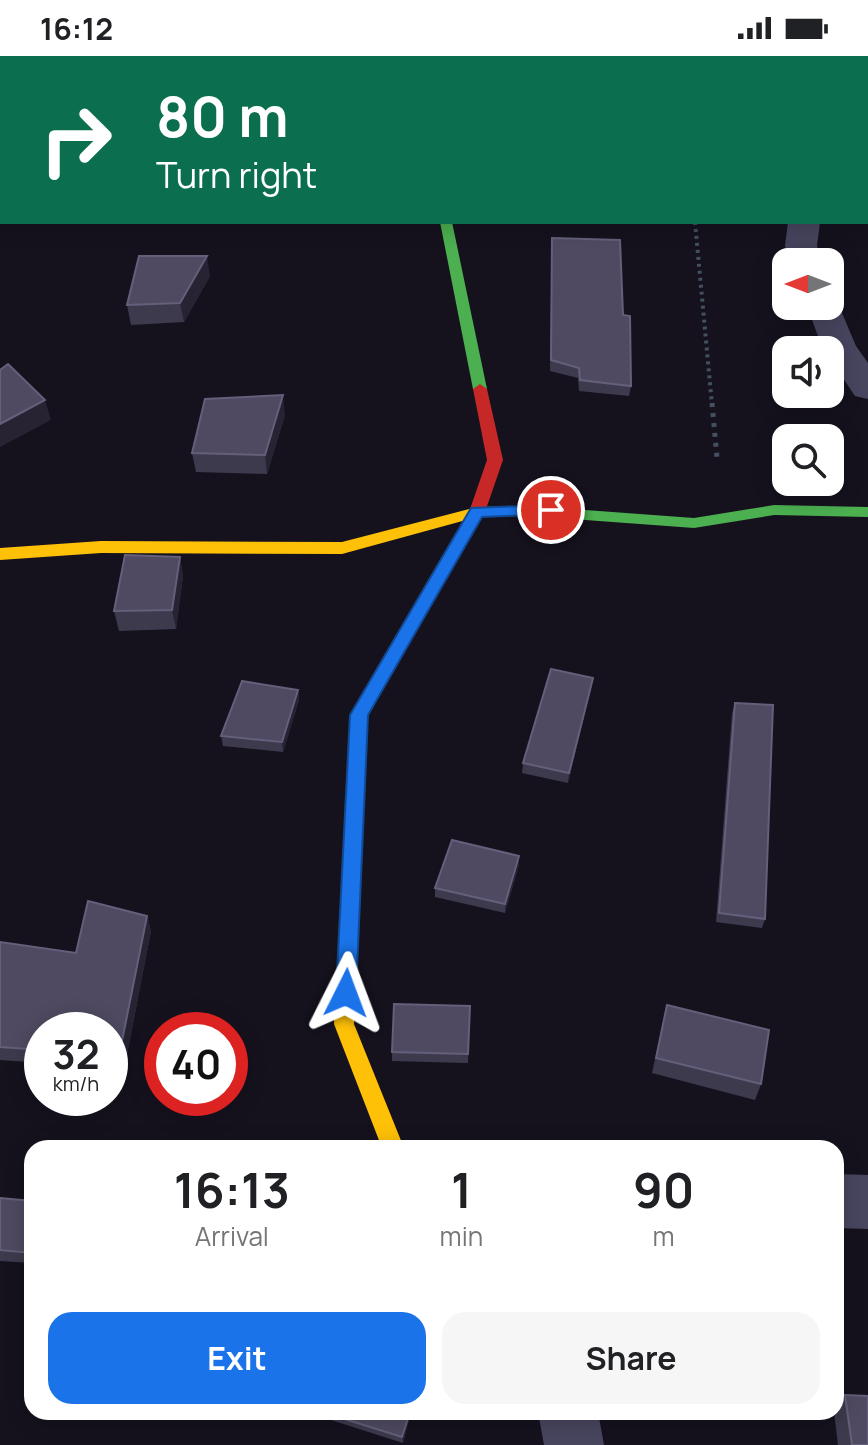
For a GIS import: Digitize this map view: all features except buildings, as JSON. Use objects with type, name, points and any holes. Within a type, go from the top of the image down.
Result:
[{"type":"street","points":[[390,1140],[344,1024],[359,715],[477,512],[495,460],[446,224]]},
{"type":"street","points":[[802,248],[804,224]]},
{"type":"street","points":[[829,320],[839,347],[866,383]]},
{"type":"street","points":[[0,554],[101,547],[342,548],[477,512],[551,510],[694,523],[774,510],[868,512]]},
{"type":"street","points":[[844,1201],[868,1202]]},
{"type":"street","points":[[569,1420],[574,1445]]},
{"type":"path","points":[[695,224],[717,458]]},
{"type":"traffic: fast","points":[[446,224],[480,389]]},
{"type":"traffic: fast","points":[[531,511],[694,523],[774,510],[868,512]]},
{"type":"traffic: slow","points":[[0,554],[101,547],[342,548],[477,512],[531,511]]},
{"type":"traffic: slow","points":[[390,1140],[344,1024],[359,715],[402,641]]},
{"type":"traffic: jam","points":[[402,641],[477,512],[495,460],[480,389]]},
{"type":"route","points":[[346,993],[359,715],[477,512],[551,510]]}]
